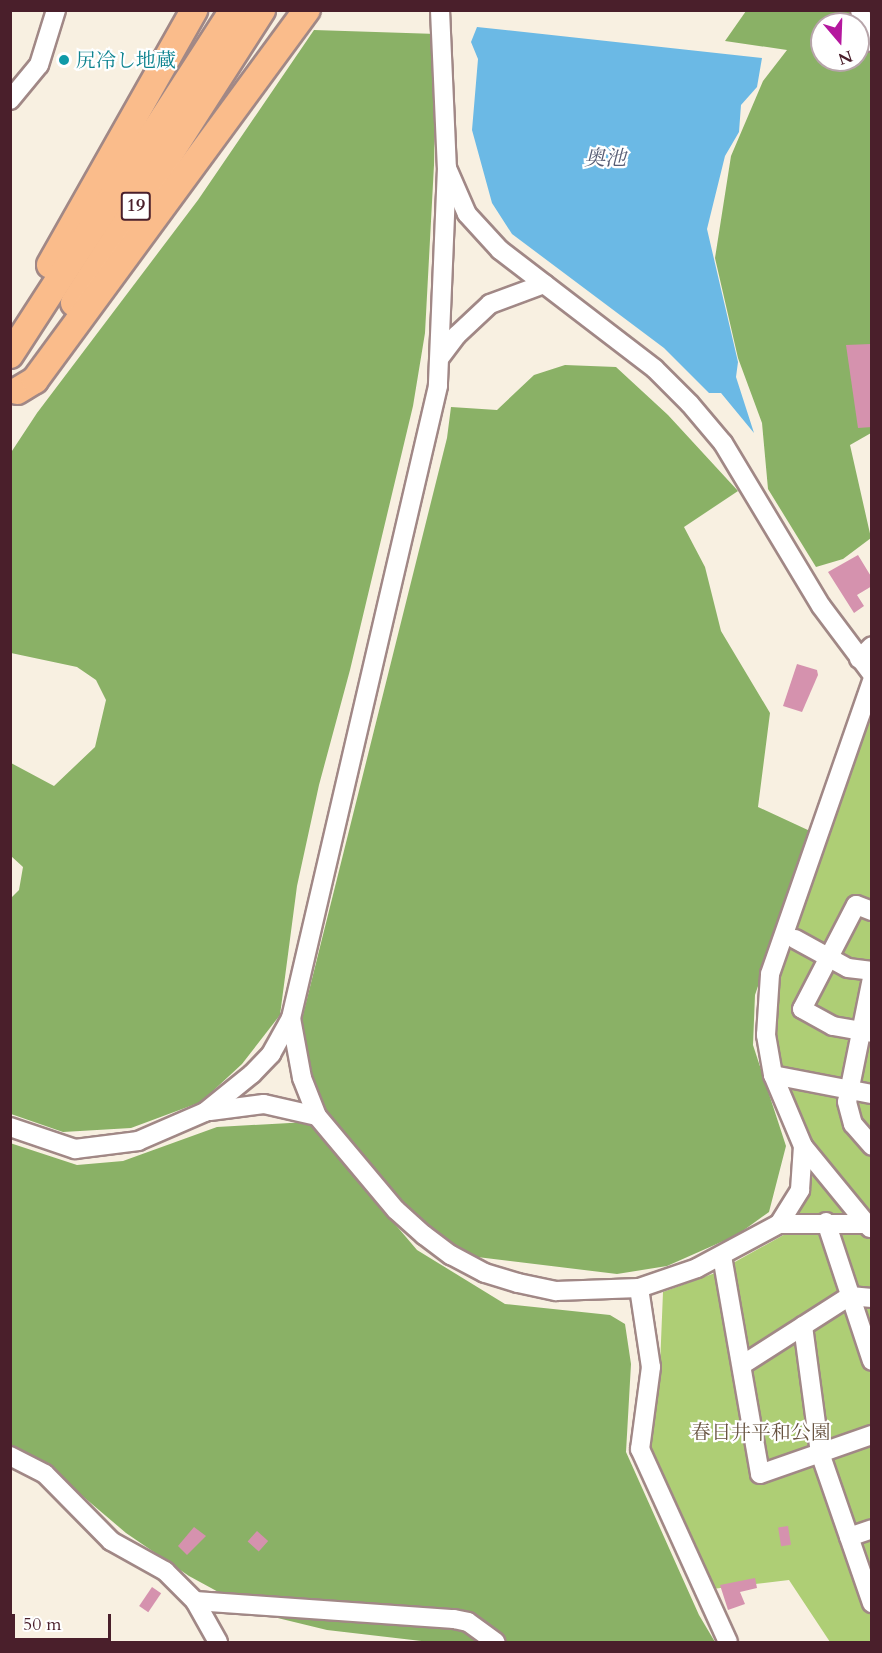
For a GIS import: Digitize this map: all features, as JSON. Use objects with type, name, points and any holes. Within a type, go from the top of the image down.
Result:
[{"type":"highway","points":[[10,333],[194,10]]},
{"type":"highway","name":"19","points":[[10,355],[233,10]]},
{"type":"highway","name":"19","points":[[14,396],[262,10]]},
{"type":"highway","points":[[14,396],[35,380],[307,10]]},
{"type":"street","points":[[10,100],[39,64],[56,10]]},
{"type":"street","points":[[860,10],[867,41],[872,42]]},
{"type":"street","points":[[10,1128],[75,1149],[138,1141],[205,1112],[252,1074],[271,1054],[291,1018],[438,386],[447,168],[440,11]]},
{"type":"street","points":[[447,168],[456,195],[479,229],[544,284],[655,369],[690,404],[723,443],[821,606],[865,652],[872,674]]},
{"type":"street","points":[[441,356],[457,335],[490,304],[544,284]]},
{"type":"street","points":[[869,1227],[803,1146],[773,1075],[766,1035],[770,974],[872,681]]},
{"type":"street","points":[[867,1032],[833,1026],[802,1008],[856,904],[872,911]]},
{"type":"street","points":[[795,939],[848,968],[872,971]]},
{"type":"street","points":[[872,978],[867,1032],[847,1102],[853,1124],[872,1146]]},
{"type":"street","points":[[291,1018],[302,1078],[317,1116],[396,1210],[451,1255],[485,1273],[556,1290],[639,1288],[722,1256],[779,1224],[826,1222],[869,1227]]},
{"type":"street","points":[[773,1075],[872,1094]]},
{"type":"street","points":[[205,1112],[264,1104],[317,1116]]},
{"type":"street","points":[[779,1224],[800,1190],[803,1146]]},
{"type":"street","points":[[826,1222],[872,1361]]},
{"type":"street","points":[[722,1256],[760,1474],[872,1435]]},
{"type":"street","points":[[639,1288],[651,1367],[640,1449],[728,1642]]},
{"type":"street","points":[[742,1365],[850,1296],[872,1298]]},
{"type":"street","points":[[803,1326],[820,1453],[872,1603]]},
{"type":"street","points":[[10,1456],[45,1474],[98,1532],[165,1570],[195,1601],[218,1642]]},
{"type":"street","points":[[849,1537],[872,1529]]},
{"type":"street","points":[[195,1601],[454,1619],[468,1622],[496,1642]]},
{"type":"green space","points":[[746,11],[871,11],[871,433],[850,445],[871,538],[843,559],[816,567],[768,489],[762,423],[738,358],[715,258],[731,156],[763,81],[787,50],[725,41]]},
{"type":"green space","points":[[314,30],[437,34],[434,165],[425,333],[413,406],[350,670],[319,785],[297,886],[280,1015],[242,1064],[201,1102],[131,1128],[63,1132],[11,1114],[11,898],[19,890],[23,867],[11,856],[11,763],[54,786],[95,747],[106,700],[96,680],[77,667],[11,653],[10,454],[37,413],[198,200]]},
{"type":"green space","points":[[565,365],[616,367],[668,415],[738,491],[684,527],[705,567],[721,631],[770,713],[758,807],[810,831],[755,995],[753,1045],[786,1146],[769,1212],[737,1235],[667,1266],[617,1274],[469,1256],[398,1201],[321,1109],[307,1065],[301,1023],[447,438],[451,407],[497,410],[534,375]]},
{"type":"green space","name":"春日井平和公園","points":[[871,703],[871,1642],[830,1642],[789,1580],[712,1589],[648,1449],[660,1366],[663,1292],[715,1273],[789,1232],[808,1192],[812,1143],[778,1068],[773,1032],[777,983]]},
{"type":"green space","points":[[308,1122],[417,1250],[505,1304],[610,1315],[625,1324],[631,1364],[626,1452],[699,1615],[715,1642],[430,1642],[327,1630],[257,1613],[189,1576],[126,1533],[59,1476],[11,1445],[10,1143],[77,1165],[123,1161],[217,1127]]},
{"type":"water","name":"奥池","points":[[477,27],[762,58],[757,87],[741,105],[739,132],[725,156],[707,229],[738,362],[736,377],[754,433],[721,393],[709,393],[664,348],[512,234],[492,203],[472,130],[478,59],[471,42]]},
{"type":"building","points":[[871,344],[872,427],[858,428],[846,345]]},
{"type":"building","points":[[858,555],[872,578],[872,586],[857,595],[864,606],[854,613],[828,572]]},
{"type":"building","points":[[797,664],[817,670],[818,675],[802,712],[783,706]]},
{"type":"building","points":[[788,1526],[791,1545],[781,1546],[778,1528]]},
{"type":"building","points":[[194,1527],[206,1536],[187,1555],[178,1546]]},
{"type":"building","points":[[257,1531],[268,1541],[259,1551],[248,1541]]},
{"type":"building","points":[[755,1578],[757,1588],[740,1592],[745,1604],[728,1610],[720,1585]]},
{"type":"building","points":[[152,1587],[161,1593],[148,1612],[139,1606]]},
{"type":"place","name":"尻冷し地蔵","points":[[64,60]]}]
